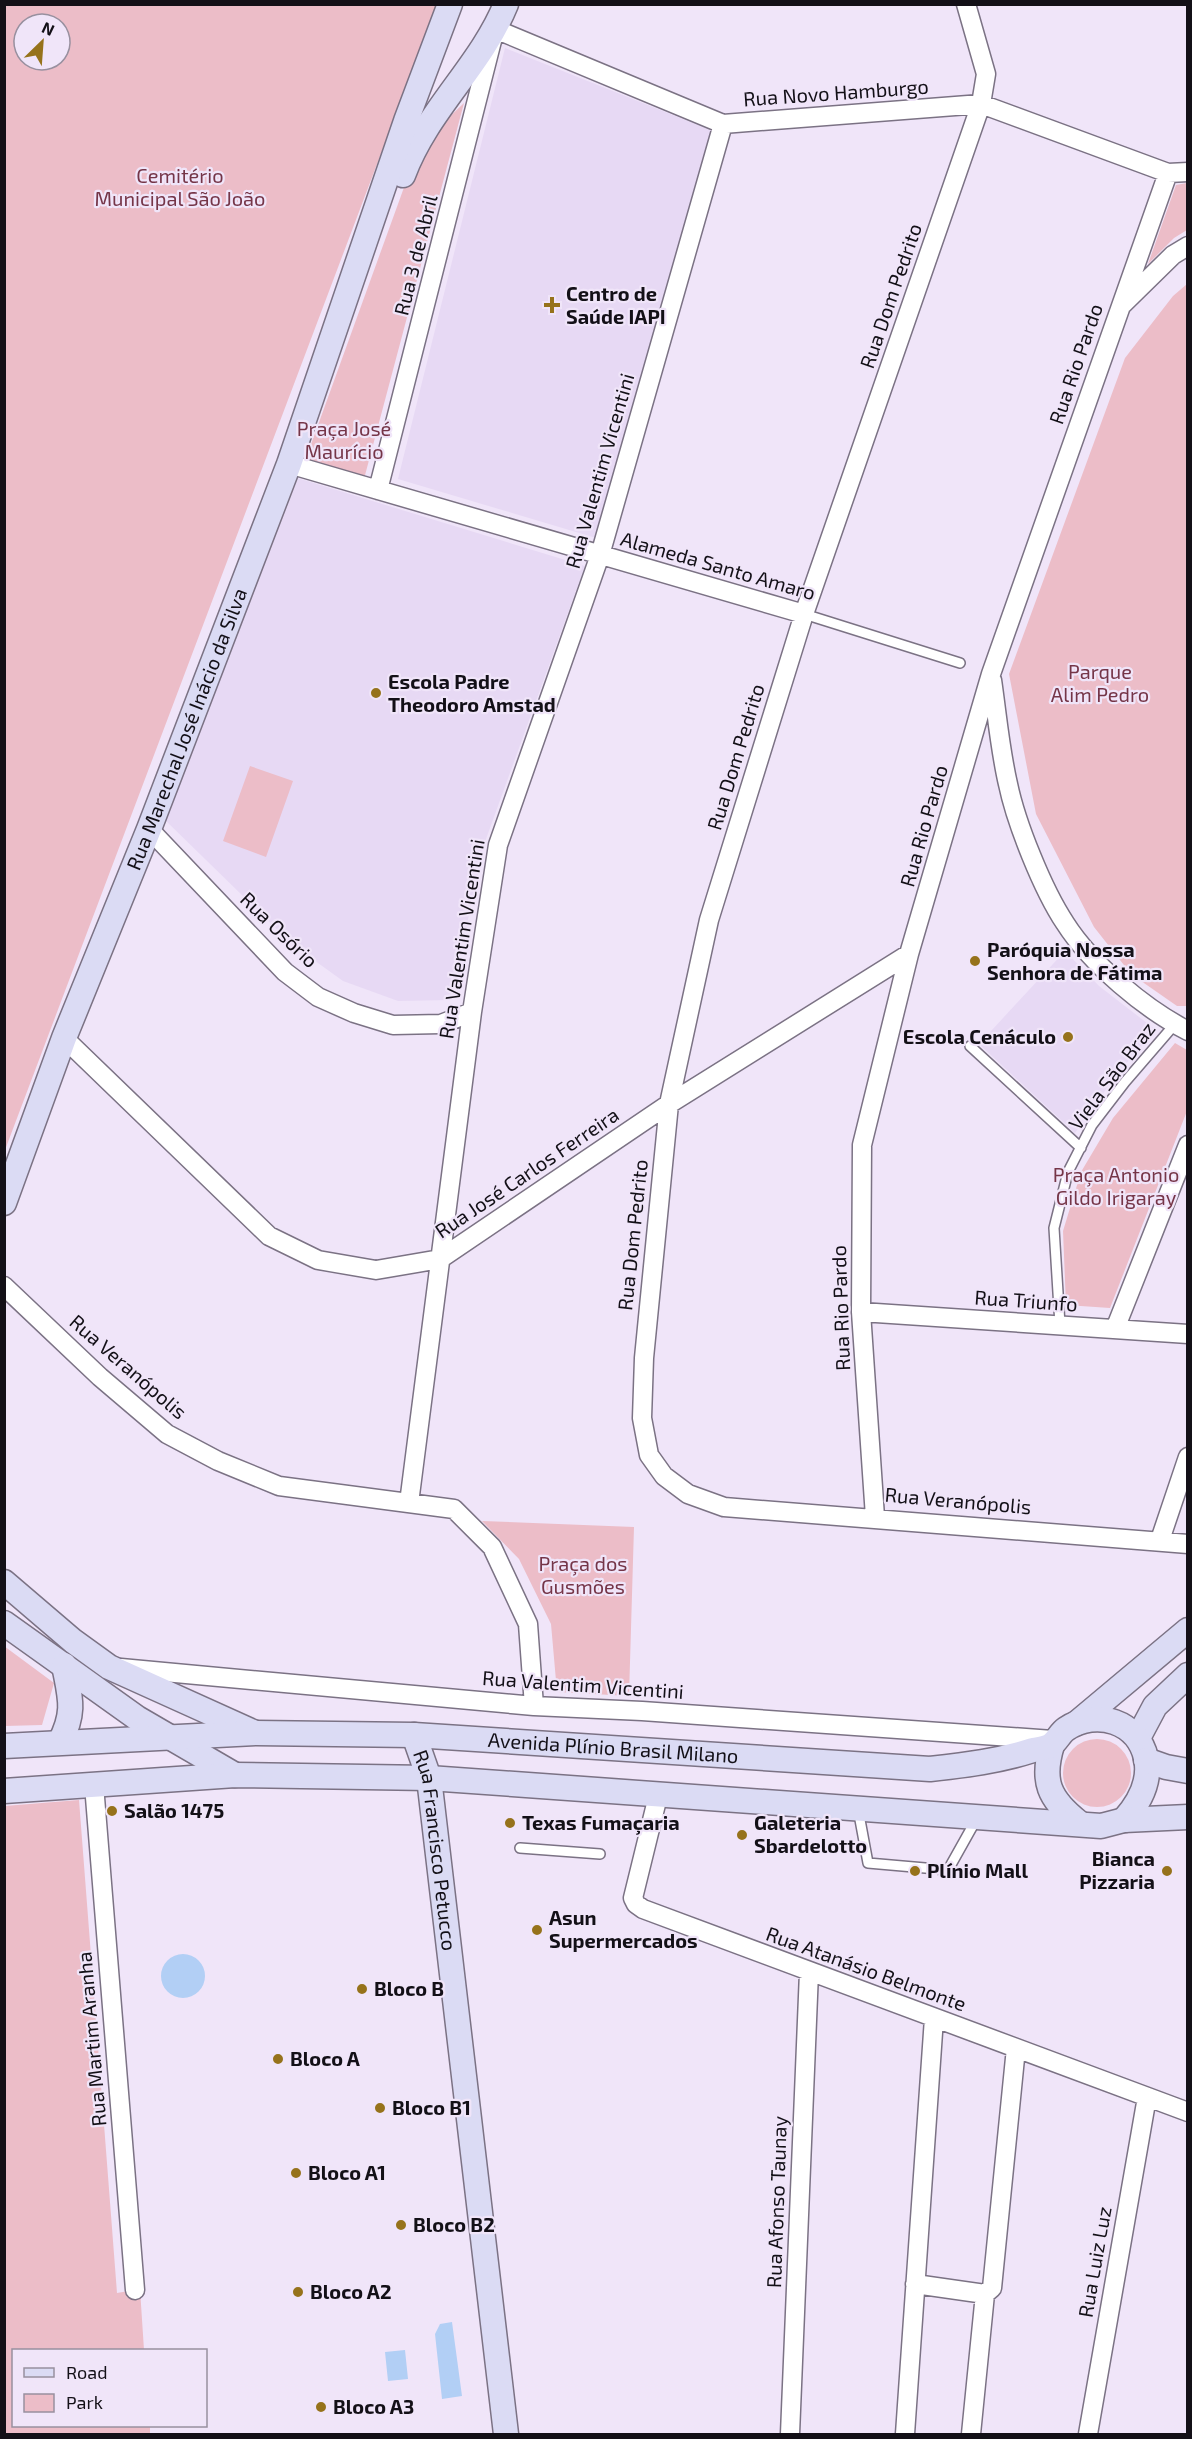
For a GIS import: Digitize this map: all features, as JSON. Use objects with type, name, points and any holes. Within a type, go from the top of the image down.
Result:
[{"type":"main road","name":"Rua Marechal José Inácio da Silva","points":[[4,1203],[64,1038],[150,829],[289,464],[406,122],[450,4]]},
{"type":"main road","name":"Rua Marechal José Inácio da Silva","points":[[362,250],[382,223],[425,128],[495,29],[506,4]]},
{"type":"main road","points":[[406,122],[473,36],[495,29]]},
{"type":"main road","points":[[4,1581],[74,1641],[109,1667],[256,1733]]},
{"type":"main road","points":[[4,1623],[137,1718],[235,1775]]},
{"type":"main road","points":[[1076,1724],[1188,1630]]},
{"type":"main road","points":[[60,1742],[70,1723],[72,1706],[64,1665]]},
{"type":"main road","points":[[1124,1820],[1135,1808],[1145,1787],[1148,1773],[1142,1749],[1155,1706],[1188,1675]]},
{"type":"main road","name":"Avenida Plínio Brasil Milano","points":[[4,1746],[256,1733],[414,1734],[930,1769],[993,1762],[1054,1742],[1066,1729],[1076,1724],[1107,1719],[1124,1726],[1142,1749],[1166,1767],[1188,1771]]},
{"type":"main road","name":"Rua Francisco Petucco","points":[[414,1734],[429,1778],[506,2434]]},
{"type":"main road","points":[[1054,1742],[1047,1772],[1050,1787],[1058,1806],[1078,1822]]},
{"type":"main road","points":[[4,1791],[235,1775],[429,1778],[977,1818],[1078,1822],[1101,1826],[1124,1820],[1188,1817]]},
{"type":"street","name":"Rua Dom Pedrito","points":[[724,1507],[688,1494],[664,1476],[649,1455],[642,1418],[644,1358],[669,1104],[709,920],[804,614],[981,105],[986,74],[966,4]]},
{"type":"street","name":"Rua Novo Hamburgo","points":[[495,29],[723,124],[981,105],[1168,173],[1188,172]]},
{"type":"street","name":"Rua 3 de Abril","points":[[378,490],[495,29]]},
{"type":"street","name":"Rua Valentim Vicentini","points":[[409,1503],[472,1012],[498,845],[600,555],[723,124]]},
{"type":"street","name":"Rua Rio Pardo","points":[[875,1517],[861,1312],[862,1145],[909,954],[992,674],[1168,173]]},
{"type":"street","points":[[1120,308],[1173,255],[1188,246]]},
{"type":"street","name":"Alameda Santo Amaro","points":[[289,464],[804,614]]},
{"type":"street","points":[[992,674],[1008,784],[1032,856],[1065,924],[1110,975],[1158,1015],[1181,1028]]},
{"type":"street","name":"Rua Osório","points":[[150,829],[285,972],[318,997],[354,1013],[393,1024],[441,1024],[472,1012]]},
{"type":"street","name":"Rua José Carlos Ferreira","points":[[64,1038],[269,1236],[318,1260],[376,1270],[440,1259],[669,1104],[909,954]]},
{"type":"street","points":[[1115,1329],[1188,1145]]},
{"type":"street","name":"Rua Veranópolis","points":[[4,1286],[100,1377],[166,1434],[218,1461],[279,1486],[409,1503]]},
{"type":"street","name":"Rua Triunfo","points":[[861,1312],[1188,1334]]},
{"type":"street","points":[[1160,1540],[1188,1457]]},
{"type":"street","points":[[409,1503],[454,1509],[492,1547],[528,1624],[534,1706]]},
{"type":"street","name":"Rua Veranópolis","points":[[724,1507],[875,1517],[1188,1544]]},
{"type":"street","name":"Rua Valentim Vicentini","points":[[109,1667],[534,1706],[642,1711],[1054,1742]]},
{"type":"street","name":"Rua Martim Aranha","points":[[94,1785],[135,2290]]},
{"type":"street","name":"Rua Atanásio Belmonte","points":[[658,1796],[633,1898],[636,1905],[809,1972],[1188,2112]]},
{"type":"street","name":"Rua Afonso Taunay","points":[[790,2434],[809,1972]]},
{"type":"street","points":[[905,2434],[934,2018]]},
{"type":"street","points":[[972,2434],[985,2294],[992,2288],[1016,2048]]},
{"type":"street","name":"Rua Luiz Luz","points":[[1088,2434],[1147,2097]]},
{"type":"street","points":[[915,2284],[985,2294]]},
{"type":"lane","name":"Alameda Santo Amaro","points":[[804,614],[960,663]]},
{"type":"lane","name":"Viela São Braz","points":[[1060,1325],[1054,1228],[1068,1172],[1092,1125],[1125,1082],[1181,1028]]},
{"type":"lane","points":[[970,1046],[1081,1148]]},
{"type":"lane","points":[[858,1809],[868,1863],[948,1870],[977,1818]]},
{"type":"lane","points":[[520,1848],[600,1854]]},
{"type":"shaded area","name":"Centro de Saúde IAPI","points":[[505,48],[713,131],[596,538],[398,479]]},
{"type":"shaded area","name":"Escola Padre Theodoro Amstad","points":[[294,477],[585,566],[486,839],[450,1000],[398,1001],[343,981],[293,945],[165,820]]},
{"type":"shaded area","name":"Escola Cenáculo","points":[[1065,951],[1099,986],[1156,1030],[1117,1074],[1075,1133],[979,1044]]},
{"type":"green space","name":"Cemitério Municipal São João","points":[[4,5],[437,5],[5,1150]]},
{"type":"green space","name":"Praça José Maurício","points":[[464,103],[364,479],[305,461],[419,146]]},
{"type":"green space","points":[[1187,183],[1187,230],[1174,238],[1148,264],[1176,185]]},
{"type":"green space","name":"Parque Alim Pedro","points":[[1187,284],[1188,1006],[1177,1006],[1131,974],[1094,927],[1036,814],[1009,674],[1125,358],[1173,296]]},
{"type":"green space","points":[[250,766],[293,781],[266,857],[223,841]]},
{"type":"green space","name":"Praça Antonio Gildo Irigaray","points":[[1175,1043],[1187,1050],[1187,1111],[1110,1308],[1066,1305],[1063,1231],[1081,1172],[1113,1118]]},
{"type":"green space","name":"Praça dos Gusmões","points":[[482,1521],[634,1527],[629,1696],[557,1692],[551,1624],[519,1559]]},
{"type":"green space","points":[[4,1646],[54,1683],[42,1725],[5,1726]]},
{"type":"green space","points":[[1090,1739],[1104,1739],[1116,1744],[1126,1754],[1131,1773],[1126,1792],[1116,1802],[1104,1807],[1090,1807],[1078,1802],[1068,1792],[1063,1780],[1063,1766],[1068,1754],[1078,1744]]},
{"type":"green space","points":[[79,1800],[117,2293],[140,2289],[144,2349],[12,2349],[12,2427],[150,2427],[150,2434],[5,2434],[5,1806]]},
{"type":"water","points":[[183,1954],[198,1961],[205,1976],[198,1991],[183,1998],[168,1991],[161,1976],[168,1961]]},
{"type":"water","points":[[452,2322],[462,2396],[442,2399],[435,2334],[440,2324]]},
{"type":"water","points":[[405,2350],[408,2379],[388,2381],[385,2352]]},
{"type":"place","name":"Centro de Saúde IAPI","points":[[552,305]]},
{"type":"place","name":"Escola Padre Theodoro Amstad","points":[[376,693]]},
{"type":"place","name":"Paróquia Nossa Senhora de Fátima","points":[[975,961]]},
{"type":"place","name":"Escola Cenáculo","points":[[1068,1037]]},
{"type":"place","name":"Salão 1475","points":[[112,1811]]},
{"type":"place","name":"Texas Fumaçaria","points":[[510,1823]]},
{"type":"place","name":"Galeteria Sbardelotto","points":[[742,1835]]},
{"type":"place","name":"Plínio Mall","points":[[915,1871]]},
{"type":"place","name":"Bianca Pizzaria","points":[[1167,1871]]},
{"type":"place","name":"Asun Supermercados","points":[[537,1930]]},
{"type":"place","name":"Bloco B","points":[[362,1989]]},
{"type":"place","name":"Bloco A","points":[[278,2059]]},
{"type":"place","name":"Bloco B1","points":[[380,2108]]},
{"type":"place","name":"Bloco A1","points":[[296,2173]]},
{"type":"place","name":"Bloco B2","points":[[401,2225]]},
{"type":"place","name":"Bloco A2","points":[[298,2292]]},
{"type":"place","name":"Bloco A3","points":[[321,2407]]}]
